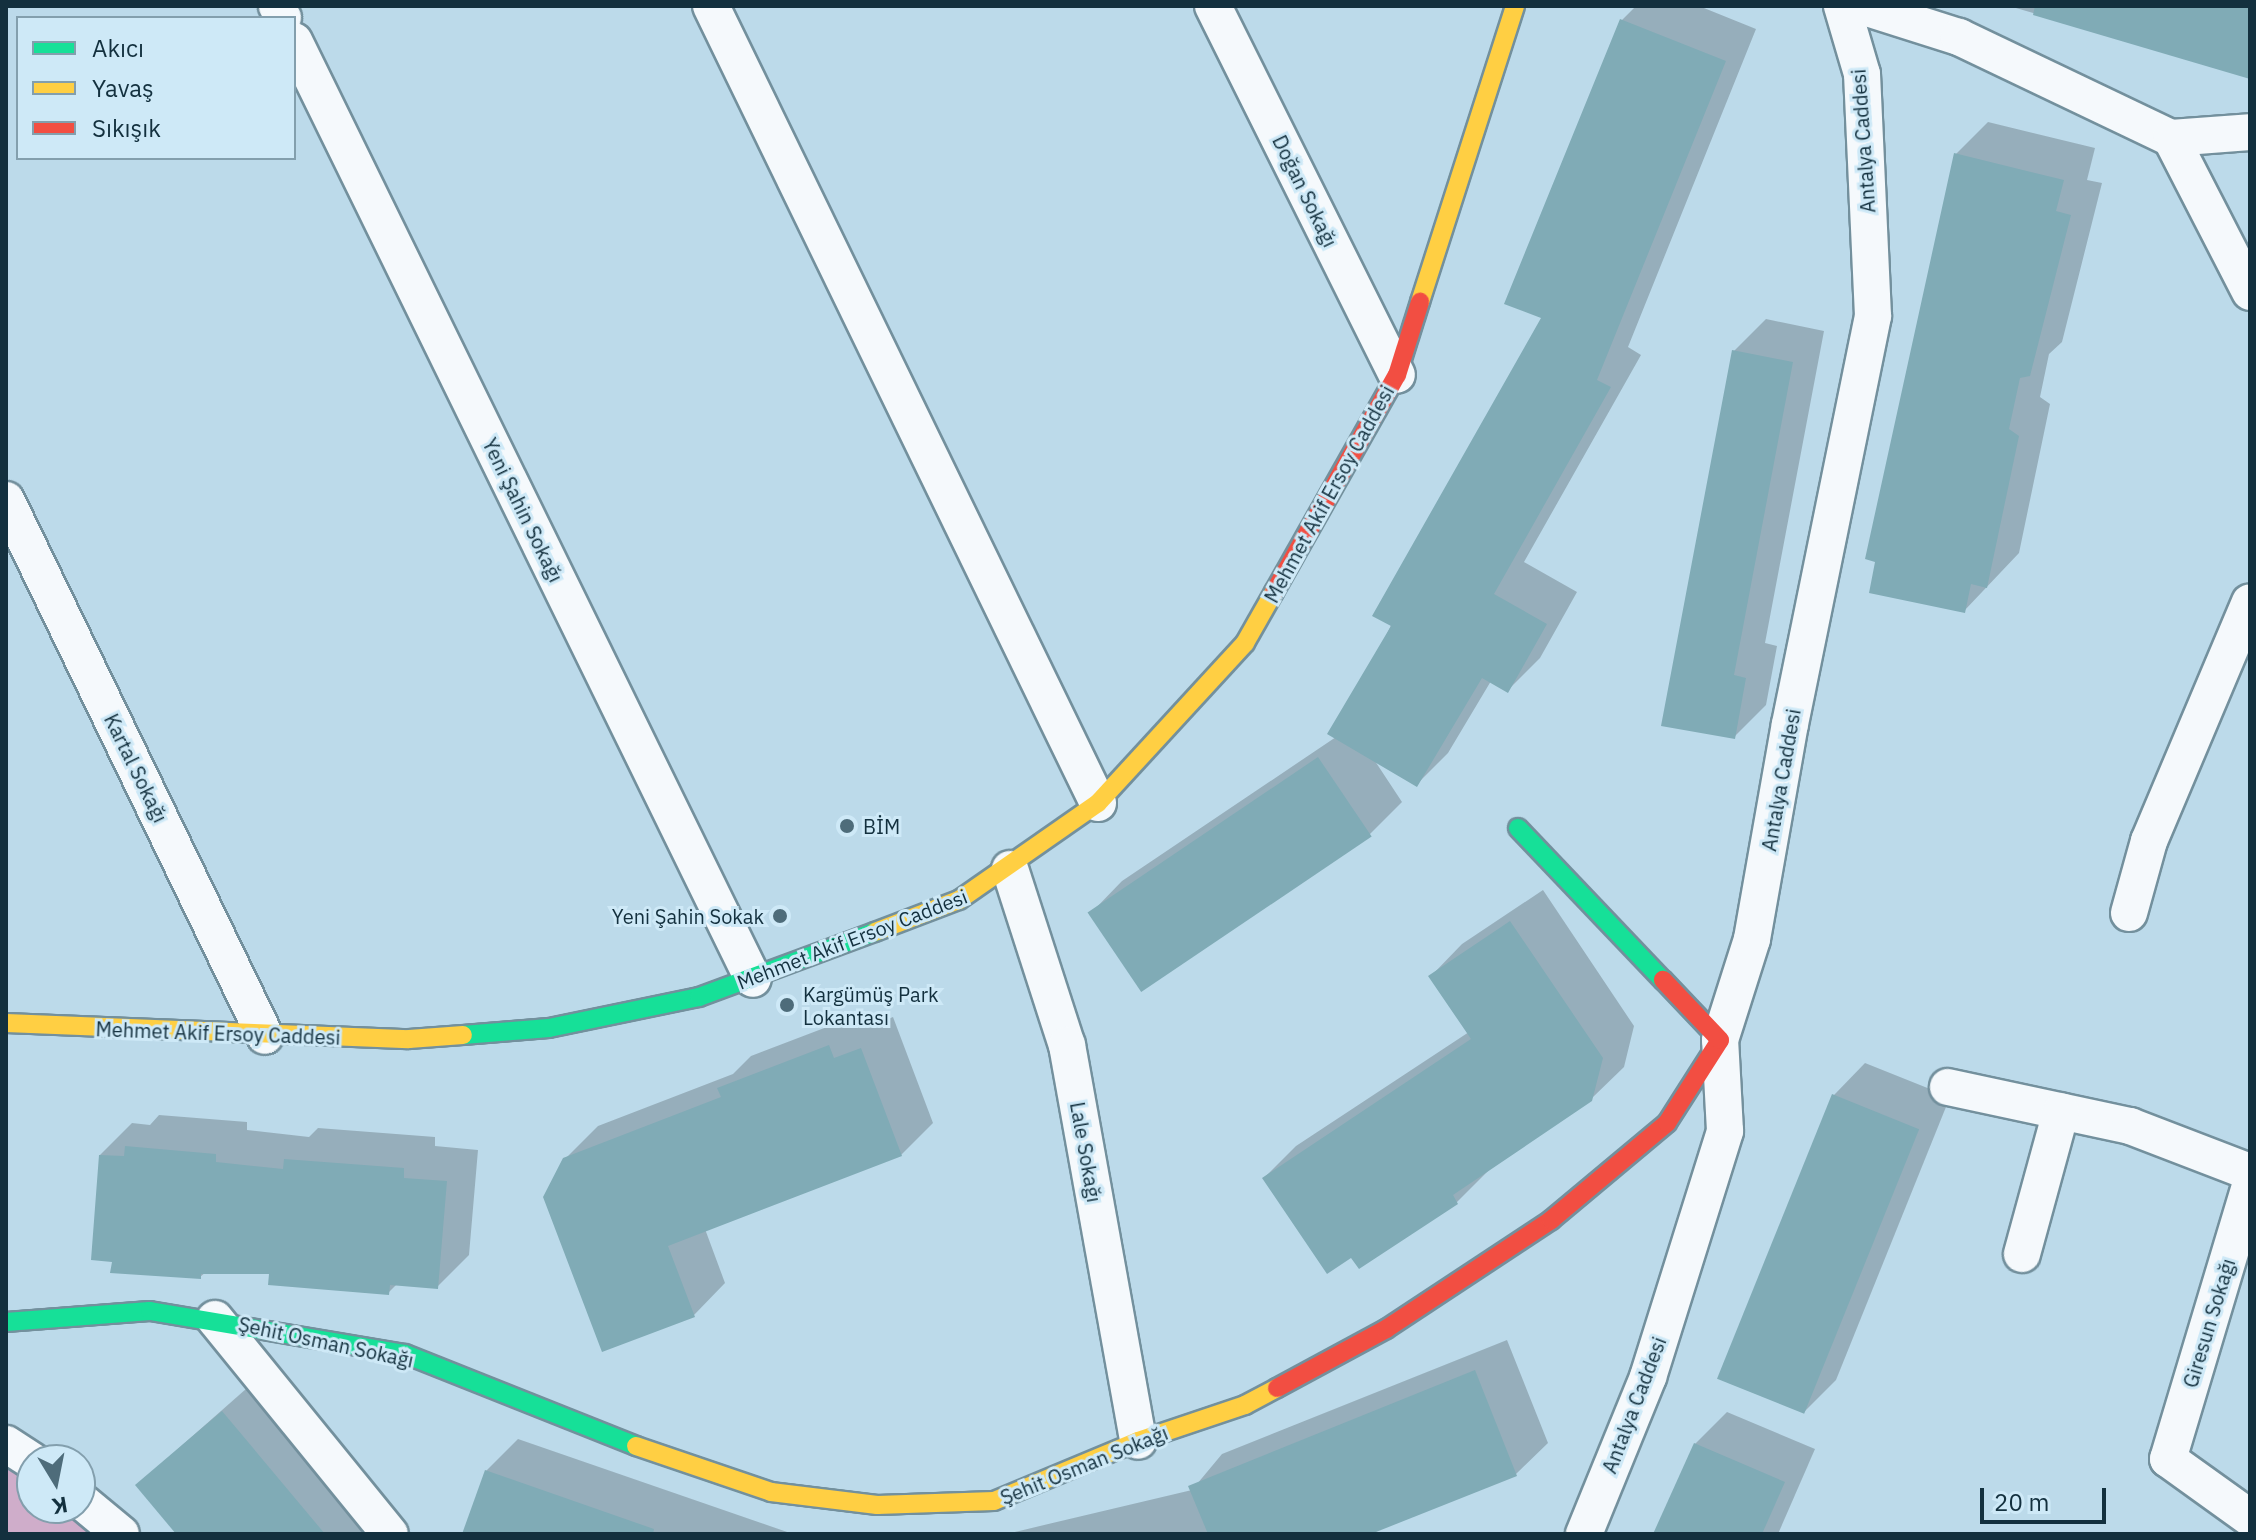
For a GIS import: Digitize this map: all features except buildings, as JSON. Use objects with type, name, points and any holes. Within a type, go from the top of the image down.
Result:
[{"type":"street","points":[[711,6],[1098,803]]},
{"type":"street","name":"Doğan Sokağı","points":[[1213,6],[1397,375]]},
{"type":"street","name":"Mehmet Akif Ersoy Caddesi","points":[[6,1023],[265,1036],[409,1039],[549,1028],[699,997],[753,979],[959,900],[1010,869],[1098,803],[1245,643],[1397,375],[1515,6]]},
{"type":"street","name":"Antalya Caddesi","points":[[1584,1534],[1648,1377],[1725,1131],[1720,1040],[1752,939],[1790,724],[1873,316],[1862,74],[1842,6]]},
{"type":"street","points":[[1861,6],[1959,37],[2171,138],[2250,132]]},
{"type":"street","name":"Yeni Şahin Sokağı","points":[[296,45],[753,979]]},
{"type":"street","points":[[2171,138],[2250,292]]},
{"type":"street","name":"Kartal Sokağı","points":[[6,500],[265,1036]]},
{"type":"street","points":[[2129,913],[2149,841],[2250,602]]},
{"type":"street","points":[[1518,828],[1720,1040]]},
{"type":"street","name":"Lale Sokağı","points":[[1010,869],[1067,1045],[1138,1441]]},
{"type":"street","name":"Şehit Osman Sokağı","points":[[6,1322],[150,1311],[215,1319],[405,1354],[656,1454],[771,1492],[877,1505],[994,1501],[1138,1441],[1271,1392],[1386,1329],[1551,1220],[1667,1123],[1720,1040]]},
{"type":"street","points":[[1948,1087],[2130,1126],[2250,1172]]},
{"type":"street","points":[[2022,1254],[2061,1111]]},
{"type":"street","name":"Giresun Sokağı","points":[[2250,1186],[2168,1459],[2250,1518]]},
{"type":"street","points":[[215,1319],[390,1534]]},
{"type":"street","points":[[96,1513],[121,1534]]},
{"type":"shaded area","points":[[6,1458],[16,1465],[16,1524],[96,1524],[110,1534],[6,1534]]},
{"type":"traffic: fast","points":[[1518,828],[1663,980]]},
{"type":"traffic: fast","points":[[463,1035],[549,1028],[699,997],[875,932]]},
{"type":"traffic: fast","points":[[6,1322],[150,1311],[405,1354],[636,1446]]},
{"type":"traffic: slow","points":[[1420,302],[1515,6]]},
{"type":"traffic: slow","points":[[875,932],[959,900],[1098,803],[1245,643],[1274,592]]},
{"type":"traffic: slow","points":[[6,1023],[409,1039],[463,1035]]},
{"type":"traffic: slow","points":[[636,1446],[771,1492],[877,1505],[994,1501],[1138,1441],[1245,1405],[1277,1388]]},
{"type":"traffic: jam","points":[[1274,592],[1397,375],[1420,302]]},
{"type":"traffic: jam","points":[[1277,1388],[1386,1329],[1551,1220],[1667,1123],[1720,1040],[1663,980]]},
{"type":"place","name":"BİM","points":[[847,826]]},
{"type":"place","name":"Yeni Şahin Sokak","points":[[780,916]]},
{"type":"place","name":"Kargümüş Park Lokantası","points":[[787,1005]]}]
